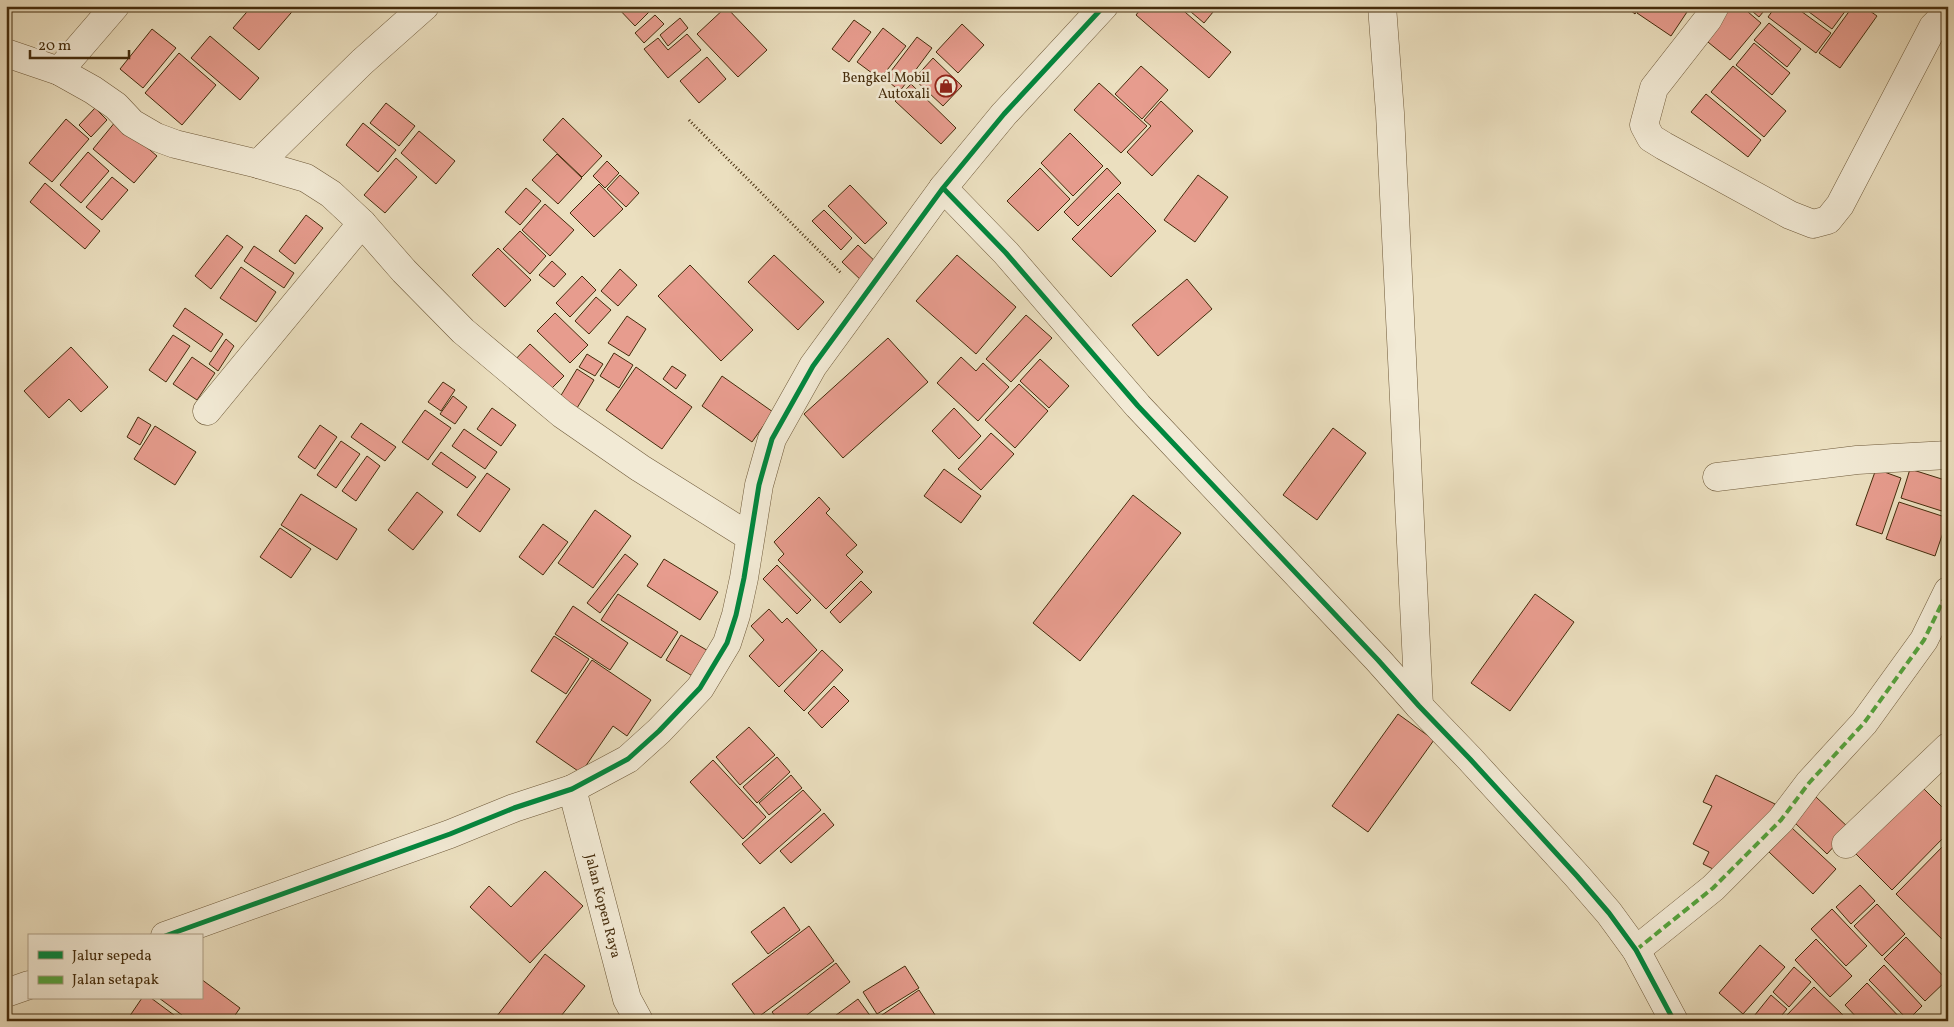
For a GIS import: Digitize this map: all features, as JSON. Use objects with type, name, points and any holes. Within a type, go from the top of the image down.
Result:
[{"type":"street","points":[[60,71],[115,6]]},
{"type":"street","points":[[258,164],[362,62],[425,6]]},
{"type":"street","points":[[172,934],[441,837],[514,808],[572,789],[628,759],[659,731],[700,688],[727,643],[736,615],[759,485],[772,439],[813,366],[943,188],[1004,114],[1104,6]]},
{"type":"street","points":[[1382,6],[1390,113],[1419,706]]},
{"type":"street","points":[[1715,6],[1708,19],[1654,88],[1644,125],[1651,138],[1664,146],[1790,215],[1812,224],[1828,220],[1840,205],[1934,27],[1948,12]]},
{"type":"street","points":[[6,53],[60,71],[100,95],[116,106],[132,122],[156,137],[175,144],[306,178],[331,194],[362,223],[404,271],[463,331],[562,414],[640,468],[750,537]]},
{"type":"street","points":[[943,188],[1006,253],[1138,406],[1286,561],[1577,876],[1609,913],[1636,950],[1674,1021]]},
{"type":"street","points":[[208,411],[362,223]]},
{"type":"street","points":[[1717,477],[1857,460],[1948,455]]},
{"type":"street","points":[[1636,950],[1713,888],[1781,820],[1808,782],[1864,723],[1924,640],[1948,591]]},
{"type":"street","points":[[1846,844],[1948,747]]},
{"type":"street","name":"Jalan Kopen Raya","points":[[572,789],[627,999],[639,1021]]},
{"type":"street","points":[[6,993],[28,985]]},
{"type":"path","points":[[689,120],[864,296]]},
{"type":"building","points":[[252,6],[297,6],[259,50],[233,28]]},
{"type":"building","points":[[616,6],[646,6],[650,11],[635,26]]},
{"type":"building","points":[[1143,6],[1178,6],[1231,52],[1209,78],[1136,15]]},
{"type":"building","points":[[1184,6],[1218,6],[1204,23]]},
{"type":"building","points":[[1625,6],[1640,6],[1635,14]]},
{"type":"building","points":[[1642,6],[1691,6],[1671,36],[1637,13]]},
{"type":"building","points":[[1730,6],[1741,6],[1761,23],[1730,60],[1703,38]]},
{"type":"building","points":[[1746,6],[1768,6],[1759,17]]},
{"type":"building","points":[[1776,6],[1794,6],[1831,33],[1816,53],[1768,17]]},
{"type":"building","points":[[1813,6],[1849,6],[1832,29],[1809,12]]},
{"type":"building","points":[[1853,6],[1863,6],[1877,16],[1840,68],[1819,53]]},
{"type":"building","points":[[726,7],[767,50],[738,77],[697,34]]},
{"type":"building","points":[[655,15],[664,24],[644,43],[635,33]]},
{"type":"building","points":[[680,18],[688,28],[668,46],[660,35]]},
{"type":"building","points":[[854,20],[871,32],[849,62],[832,49]]},
{"type":"building","points":[[1769,23],[1801,49],[1787,67],[1754,40]]},
{"type":"building","points":[[962,24],[984,45],[958,73],[936,52]]},
{"type":"building","points":[[883,28],[906,46],[880,79],[857,62]]},
{"type":"building","points":[[152,29],[176,48],[143,88],[120,69]]},
{"type":"building","points":[[687,34],[701,50],[668,78],[644,49],[658,38],[668,50]]},
{"type":"building","points":[[210,36],[259,78],[240,100],[191,58]]},
{"type":"building","points":[[917,37],[932,48],[900,91],[885,79]]},
{"type":"building","points":[[1754,43],[1790,73],[1772,95],[1736,65]]},
{"type":"building","points":[[179,53],[216,85],[182,125],[145,93]]},
{"type":"building","points":[[707,57],[726,79],[699,103],[680,81]]},
{"type":"building","points":[[933,58],[962,86],[943,106],[914,79]]},
{"type":"building","points":[[1141,66],[1168,90],[1142,119],[1115,94]]},
{"type":"building","points":[[1733,66],[1786,111],[1764,137],[1711,92]]},
{"type":"building","points":[[1099,83],[1147,126],[1121,153],[1074,110]]},
{"type":"building","points":[[911,84],[956,128],[941,144],[895,101]]},
{"type":"building","points":[[1706,94],[1761,140],[1748,157],[1691,112]]},
{"type":"building","points":[[1161,101],[1193,131],[1152,176],[1127,152],[1151,126],[1144,120]]},
{"type":"building","points":[[386,103],[415,126],[399,146],[370,123]]},
{"type":"building","points":[[95,108],[107,120],[91,137],[79,125]]},
{"type":"building","points":[[563,118],[602,156],[582,177],[543,140]]},
{"type":"building","points":[[66,119],[89,139],[52,182],[29,163]]},
{"type":"building","points":[[116,121],[157,156],[134,183],[93,149]]},
{"type":"building","points":[[363,123],[396,150],[378,172],[346,145]]},
{"type":"building","points":[[419,131],[455,161],[436,184],[401,153]]},
{"type":"building","points":[[1070,133],[1103,166],[1073,196],[1041,163]]},
{"type":"building","points":[[88,152],[109,171],[81,203],[60,185]]},
{"type":"building","points":[[557,154],[582,178],[558,204],[532,180]]},
{"type":"building","points":[[396,158],[417,177],[385,213],[364,195]]},
{"type":"building","points":[[607,161],[619,173],[605,188],[593,176]]},
{"type":"building","points":[[1040,168],[1070,199],[1038,231],[1007,201]]},
{"type":"building","points":[[1107,168],[1121,183],[1078,226],[1064,212]]},
{"type":"building","points":[[620,175],[639,193],[626,207],[607,189]]},
{"type":"building","points":[[1198,175],[1228,197],[1195,242],[1164,220]]},
{"type":"building","points":[[112,177],[128,190],[102,220],[86,207]]},
{"type":"building","points":[[45,183],[100,231],[85,249],[30,202]]},
{"type":"building","points":[[599,184],[623,209],[594,237],[570,213]]},
{"type":"building","points":[[850,185],[887,223],[865,244],[828,206]]},
{"type":"building","points":[[526,188],[541,201],[520,225],[505,212]]},
{"type":"building","points":[[1118,193],[1156,231],[1111,277],[1072,239]]},
{"type":"building","points":[[545,204],[574,230],[550,256],[522,230]]},
{"type":"building","points":[[824,210],[852,238],[841,250],[812,221]]},
{"type":"building","points":[[306,215],[323,228],[295,264],[279,251]]},
{"type":"building","points":[[520,231],[546,256],[530,274],[503,249]]},
{"type":"building","points":[[227,235],[243,247],[211,289],[195,276]]},
{"type":"building","points":[[858,245],[880,266],[864,283],[842,262]]},
{"type":"building","points":[[254,246],[294,273],[284,288],[244,261]]},
{"type":"building","points":[[498,248],[531,280],[505,307],[472,275]]},
{"type":"building","points":[[774,255],[824,302],[798,330],[748,282]]},
{"type":"building","points":[[957,255],[1016,307],[976,354],[916,301]]},
{"type":"building","points":[[552,261],[566,274],[554,287],[539,275]]},
{"type":"building","points":[[690,265],[753,330],[721,361],[658,296]]},
{"type":"building","points":[[241,267],[276,292],[256,322],[220,298]]},
{"type":"building","points":[[620,269],[637,285],[618,306],[601,291]]},
{"type":"building","points":[[582,276],[596,290],[570,317],[556,303]]},
{"type":"building","points":[[1187,279],[1212,309],[1158,356],[1132,325]]},
{"type":"building","points":[[596,297],[611,310],[589,334],[575,321]]},
{"type":"building","points":[[185,308],[223,334],[211,352],[173,326]]},
{"type":"building","points":[[555,313],[588,345],[570,363],[537,331]]},
{"type":"building","points":[[1026,315],[1052,338],[1011,382],[986,359]]},
{"type":"building","points":[[627,316],[646,329],[629,356],[608,343]]},
{"type":"building","points":[[173,335],[190,346],[166,382],[149,370]]},
{"type":"building","points":[[888,338],[928,382],[843,458],[804,414]]},
{"type":"building","points":[[226,339],[234,346],[218,371],[209,364]]},
{"type":"building","points":[[530,344],[564,376],[546,394],[513,362]]},
{"type":"building","points":[[71,347],[108,387],[81,412],[69,399],[49,418],[24,391]]},
{"type":"building","points":[[614,353],[633,365],[619,388],[600,376]]},
{"type":"building","points":[[587,354],[603,364],[595,376],[579,367]]},
{"type":"building","points":[[192,357],[215,373],[197,400],[173,384]]},
{"type":"building","points":[[961,357],[976,371],[983,363],[1009,387],[978,421],[937,383]]},
{"type":"building","points":[[1040,359],[1069,386],[1049,408],[1020,381]]},
{"type":"building","points":[[672,366],[686,375],[676,389],[663,379]]},
{"type":"building","points":[[636,367],[692,407],[662,449],[606,410]]},
{"type":"building","points":[[577,369],[594,380],[574,413],[557,402]]},
{"type":"building","points":[[722,376],[773,412],[752,442],[702,406]]},
{"type":"building","points":[[443,382],[455,390],[441,411],[428,402]]},
{"type":"building","points":[[1019,384],[1048,411],[1015,448],[985,420]]},
{"type":"building","points":[[453,396],[467,407],[455,424],[440,414]]},
{"type":"building","points":[[492,408],[516,425],[501,446],[477,429]]},
{"type":"building","points":[[954,408],[981,436],[959,459],[932,431]]},
{"type":"building","points":[[425,410],[451,428],[428,460],[402,442]]},
{"type":"building","points":[[138,417],[151,425],[140,445],[127,437]]},
{"type":"building","points":[[361,423],[396,447],[385,461],[351,437]]},
{"type":"building","points":[[320,425],[337,437],[315,469],[298,457]]},
{"type":"building","points":[[155,426],[196,452],[175,485],[134,459]]},
{"type":"building","points":[[1333,428],[1366,453],[1317,520],[1283,495]]},
{"type":"building","points":[[464,429],[497,452],[485,469],[452,446]]},
{"type":"building","points":[[991,433],[1014,454],[981,490],[958,469]]},
{"type":"building","points":[[341,441],[360,454],[336,488],[317,475]]},
{"type":"building","points":[[441,452],[476,477],[467,488],[432,464]]},
{"type":"building","points":[[367,456],[380,466],[356,501],[342,491]]},
{"type":"building","points":[[944,469],[981,496],[961,523],[924,496]]},
{"type":"building","points":[[1876,469],[1901,478],[1882,534],[1856,525]]},
{"type":"building","points":[[1910,469],[1948,481],[1948,513],[1901,498]]},
{"type":"building","points":[[487,473],[510,489],[480,532],[457,515]]},
{"type":"building","points":[[417,492],[443,512],[413,550],[388,530]]},
{"type":"building","points":[[301,494],[357,529],[337,560],[281,525]]},
{"type":"building","points":[[1133,495],[1181,533],[1080,661],[1033,623]]},
{"type":"building","points":[[819,497],[830,509],[826,513],[857,545],[846,555],[863,572],[826,609],[778,560],[784,554],[774,542]]},
{"type":"building","points":[[1899,502],[1948,518],[1935,556],[1886,539]]},
{"type":"building","points":[[595,510],[631,536],[593,588],[558,563]]},
{"type":"building","points":[[543,524],[568,542],[543,575],[519,557]]},
{"type":"building","points":[[280,528],[311,549],[291,578],[260,557]]},
{"type":"building","points":[[625,554],[638,564],[600,613],[587,603]]},
{"type":"building","points":[[664,559],[718,592],[700,620],[647,586]]},
{"type":"building","points":[[777,565],[811,600],[797,614],[763,579]]},
{"type":"building","points":[[861,581],[872,592],[840,623],[830,612]]},
{"type":"building","points":[[618,594],[678,632],[661,658],[601,620]]},
{"type":"building","points":[[1535,594],[1574,622],[1510,711],[1471,683]]},
{"type":"building","points":[[573,606],[628,643],[610,670],[555,634]]},
{"type":"building","points":[[769,609],[782,623],[787,618],[817,650],[779,687],[749,656],[764,640],[751,626]]},
{"type":"building","points":[[681,635],[710,652],[694,677],[666,660]]},
{"type":"building","points":[[554,636],[589,659],[566,694],[531,671]]},
{"type":"building","points":[[822,650],[843,670],[804,711],[784,691]]},
{"type":"building","points":[[592,660],[651,700],[627,736],[613,726],[581,773],[536,742]]},
{"type":"building","points":[[834,686],[849,701],[822,728],[808,713]]},
{"type":"building","points":[[1398,714],[1434,740],[1368,832],[1332,806]]},
{"type":"building","points":[[749,727],[775,755],[740,785],[716,757]]},
{"type":"building","points":[[777,757],[790,772],[757,803],[743,787]]},
{"type":"building","points":[[713,760],[766,817],[743,839],[690,782]]},
{"type":"building","points":[[791,775],[802,788],[769,815],[759,803]]},
{"type":"building","points":[[1716,775],[1775,804],[1762,831],[1719,872],[1703,864],[1709,852],[1693,844],[1712,806],[1703,802]]},
{"type":"building","points":[[1916,781],[1948,813],[1948,833],[1892,890],[1850,848]]},
{"type":"building","points":[[803,790],[821,810],[760,864],[742,844]]},
{"type":"building","points":[[1816,797],[1850,829],[1827,854],[1793,821]]},
{"type":"building","points":[[824,813],[834,825],[791,863],[780,851]]},
{"type":"building","points":[[1792,828],[1836,869],[1813,894],[1769,852]]},
{"type":"building","points":[[1948,841],[1948,945],[1896,894]]},
{"type":"building","points":[[545,871],[583,906],[530,963],[470,907],[489,886],[511,907]]},
{"type":"building","points":[[1860,885],[1875,901],[1851,924],[1836,907]]},
{"type":"building","points":[[1877,904],[1905,934],[1882,956],[1854,926]]},
{"type":"building","points":[[784,907],[800,930],[768,954],[751,932]]},
{"type":"building","points":[[1832,909],[1867,946],[1846,966],[1811,929]]},
{"type":"building","points":[[809,926],[834,961],[757,1018],[732,984]]},
{"type":"building","points":[[1906,937],[1947,980],[1925,1001],[1884,959]]},
{"type":"building","points":[[1816,939],[1852,976],[1830,997],[1795,960]]},
{"type":"building","points":[[1760,945],[1785,967],[1743,1014],[1719,993]]},
{"type":"building","points":[[545,954],[585,986],[557,1021],[493,1021]]},
{"type":"building","points":[[836,963],[850,982],[799,1021],[779,1021],[772,1012]]},
{"type":"building","points":[[1884,965],[1922,1006],[1908,1020],[1869,980]]},
{"type":"building","points":[[905,966],[919,988],[877,1014],[863,992]]},
{"type":"building","points":[[1794,967],[1811,982],[1789,1007],[1773,992]]},
{"type":"building","points":[[202,980],[240,1008],[231,1021],[190,1021],[162,1000],[202,1000]]},
{"type":"building","points":[[1867,983],[1903,1021],[1860,1021],[1845,1005]]},
{"type":"building","points":[[1814,987],[1844,1016],[1840,1021],[1789,1021],[1785,1017]]},
{"type":"building","points":[[919,990],[939,1021],[881,1021],[879,1017]]},
{"type":"building","points":[[1771,995],[1787,1009],[1777,1021],[1750,1021]]},
{"type":"building","points":[[858,999],[874,1021],[828,1021]]},
{"type":"building","points":[[141,1000],[154,1000],[182,1021],[129,1021],[127,1020]]},
{"type":"marked path","points":[[1636,950],[1713,888],[1781,820],[1809,783],[1864,723],[1924,640],[1948,591]]},
{"type":"cycle path","points":[[171,934],[450,834],[514,808],[572,789],[628,759],[659,731],[700,688],[727,643],[736,615],[744,578],[759,485],[772,439],[813,366],[943,188],[1004,114],[1104,6]]},
{"type":"cycle path","points":[[943,188],[1006,253],[1138,406],[1378,660],[1577,876],[1609,913],[1636,950],[1674,1021]]},
{"type":"place","name":"Bengkel Mobil Autoxali","points":[[946,86]]}]
